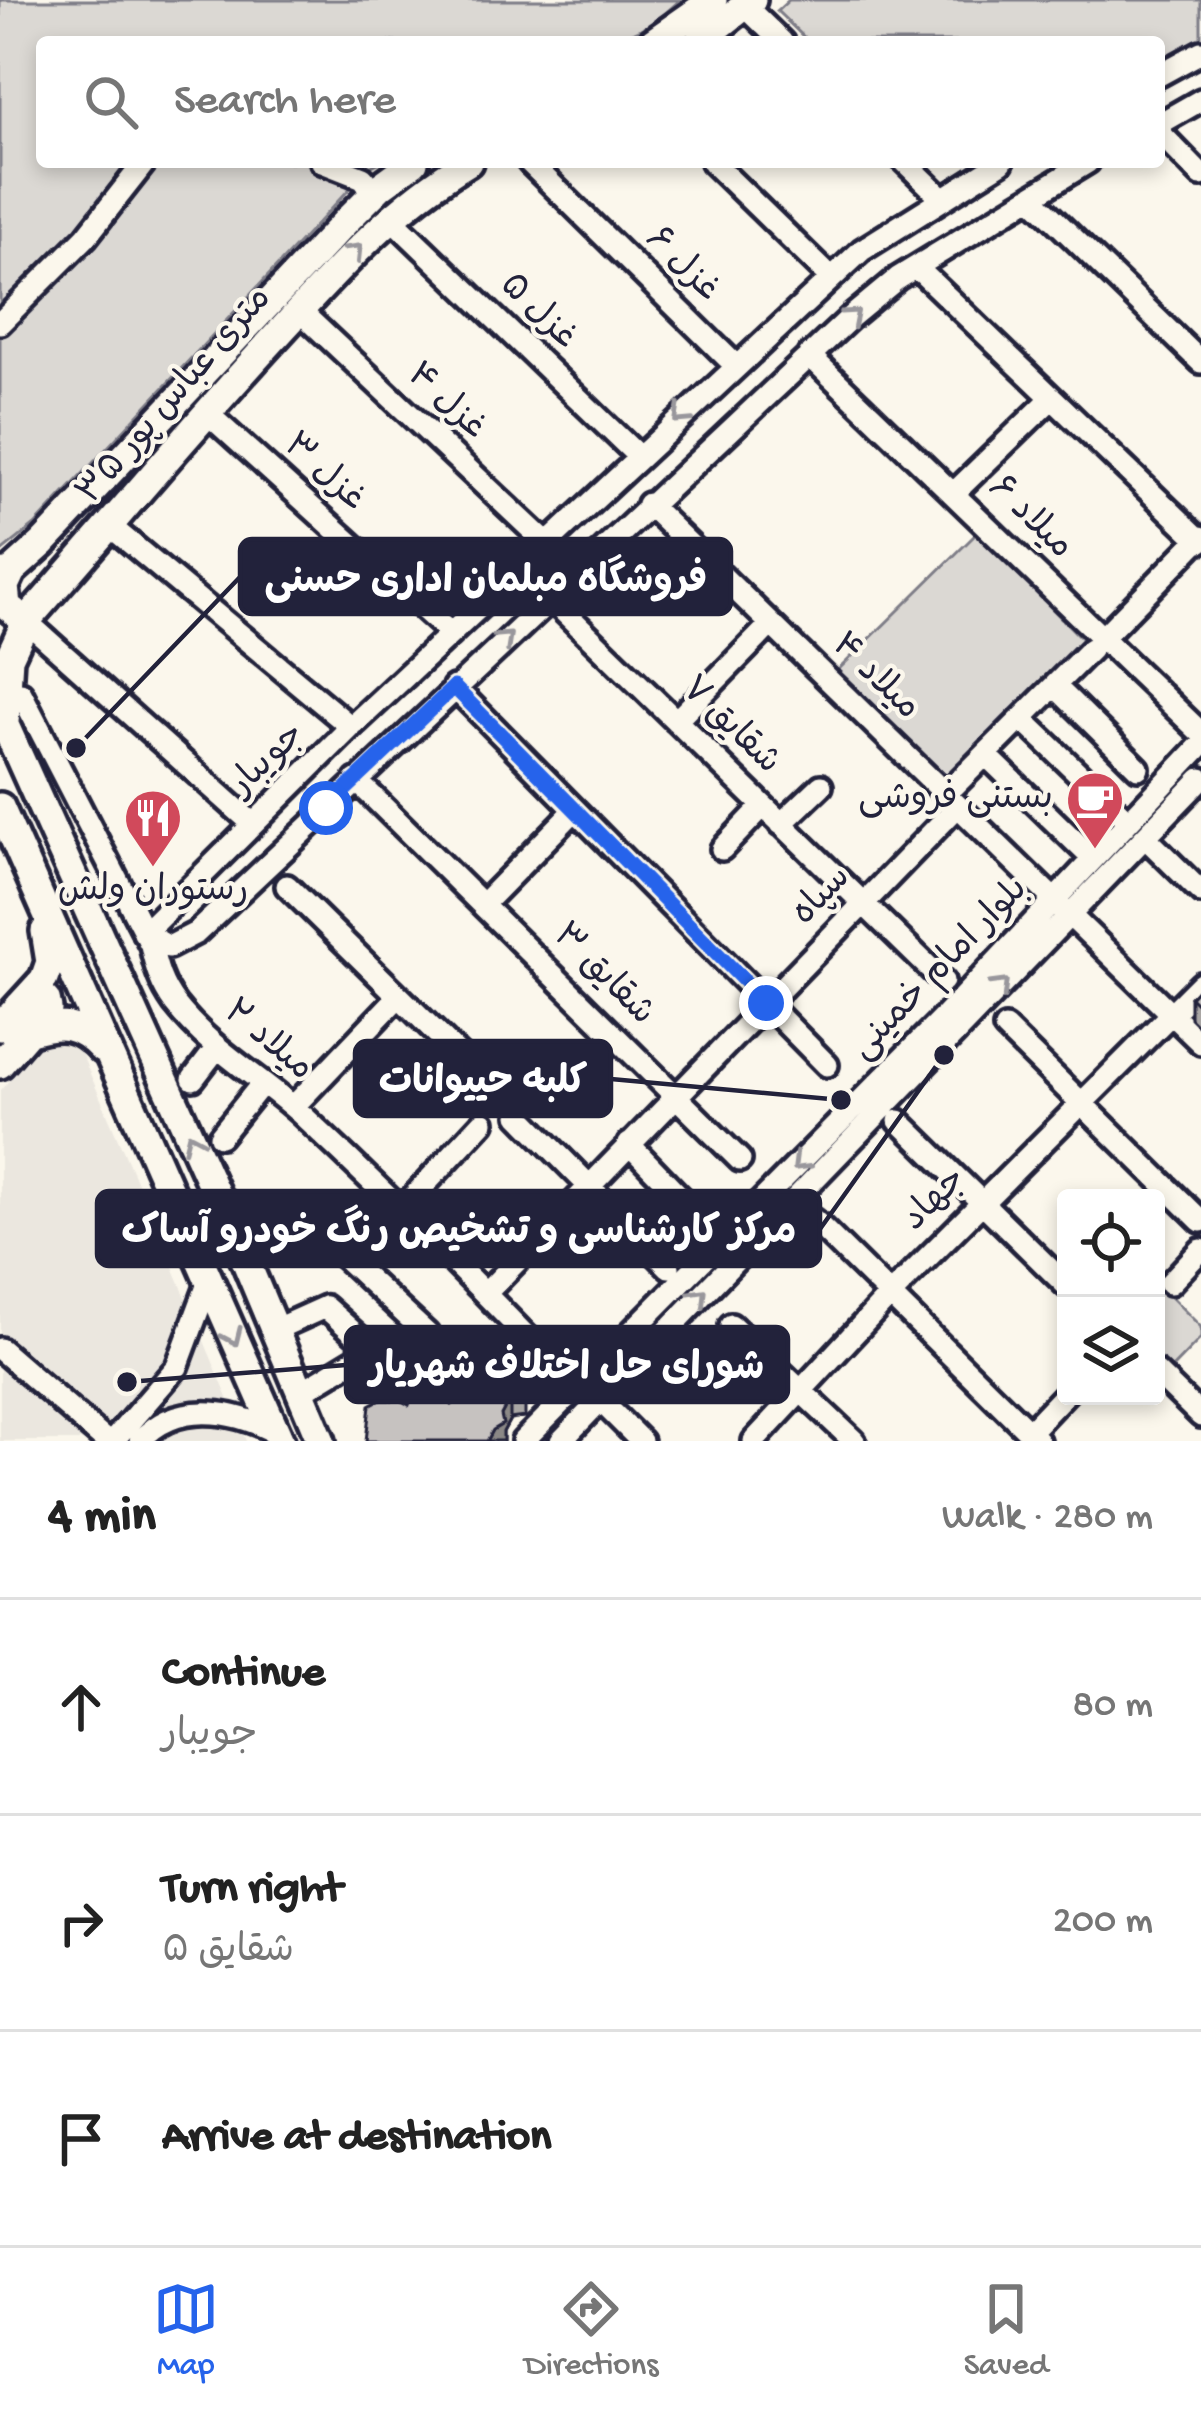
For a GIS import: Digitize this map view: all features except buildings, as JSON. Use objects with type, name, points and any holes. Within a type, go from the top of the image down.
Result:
[{"type":"main road","points":[[662,36],[713,0]]},
{"type":"main road","points":[[707,36],[748,3]]},
{"type":"main road","name":"۳۵ متری عباس پور","points":[[2,718],[9,658],[26,621],[299,310],[410,168]]},
{"type":"main road","name":"۳۵ متری عباس پور","points":[[6,573],[382,205],[456,168]]},
{"type":"main road","points":[[6,573],[7,606],[26,621]]},
{"type":"main road","points":[[2,718],[241,1250],[321,1441]]},
{"type":"main road","points":[[0,807],[278,1436]]},
{"type":"main road","points":[[0,1064],[14,1022],[44,979],[50,962],[40,897]]},
{"type":"main road","points":[[14,1022],[71,1025],[86,1032],[114,1062]]},
{"type":"street","points":[[748,3],[777,36]]},
{"type":"street","points":[[1165,72],[1201,52]]},
{"type":"street","points":[[1165,124],[1201,100]]},
{"type":"street","points":[[1165,135],[1201,175]]},
{"type":"street","points":[[0,323],[86,237],[140,168]]},
{"type":"street","name":"غزل ۵","points":[[337,168],[363,178],[382,205],[638,456]]},
{"type":"street","name":"غزل ۶","points":[[536,168],[736,365]]},
{"type":"street","points":[[718,168],[831,278]]},
{"type":"street","points":[[911,168],[942,198]]},
{"type":"street","name":"جویبار","points":[[144,933],[351,727],[862,250],[992,168]]},
{"type":"street","name":"جویبار","points":[[196,933],[850,317],[916,267],[1078,168]]},
{"type":"street","points":[[1031,197],[1201,362]]},
{"type":"street","points":[[916,267],[1200,539]]},
{"type":"street","name":"غزل ۴","points":[[299,310],[546,543]]},
{"type":"street","name":"میلاد ۶","points":[[809,355],[954,493],[1097,643],[1201,734]]},
{"type":"street","points":[[954,493],[1052,398]]},
{"type":"street","name":"غزل ۳","points":[[206,412],[450,633]]},
{"type":"street","name":"میلاد ۴","points":[[648,504],[956,796],[1053,899],[1201,1043]]},
{"type":"street","points":[[110,526],[351,727]]},
{"type":"street","name":"سپاه","points":[[486,1293],[863,904],[986,755],[1200,539]]},
{"type":"street","name":"شقایق ۷","points":[[549,598],[943,981]]},
{"type":"street","points":[[26,621],[253,824]]},
{"type":"street","points":[[676,721],[771,624]]},
{"type":"street","points":[[1055,686],[1138,768]]},
{"type":"street","points":[[454,687],[827,1064]]},
{"type":"street","points":[[21,693],[151,945],[158,978],[176,1004]]},
{"type":"street","points":[[1022,719],[1201,892]]},
{"type":"street","name":"بلوار امام خمینی","points":[[561,1441],[1071,915],[1201,745]]},
{"type":"street","points":[[986,755],[1092,859]]},
{"type":"street","name":"بلوار امام خمینی","points":[[523,1441],[944,1017],[1092,859],[1201,778]]},
{"type":"street","name":"شقایق ۳","points":[[356,780],[740,1160]]},
{"type":"street","points":[[781,824],[820,787]]},
{"type":"street","points":[[722,849],[763,806]]},
{"type":"street","points":[[483,904],[575,810]]},
{"type":"street","points":[[286,886],[465,1061]]},
{"type":"street","points":[[144,933],[169,946],[196,933]]},
{"type":"street","name":"میلاد ۲","points":[[196,933],[178,957],[173,974],[176,1004],[216,1049],[293,1107],[402,1209],[575,1388]]},
{"type":"street","name":"جهاد","points":[[754,1441],[889,1296],[1201,984]]},
{"type":"street","points":[[293,1107],[398,997]]},
{"type":"street","points":[[1005,1028],[1201,1221]]},
{"type":"street","points":[[193,1079],[216,1049]]},
{"type":"street","points":[[220,1136],[261,1085]]},
{"type":"street","points":[[519,1115],[669,1267]]},
{"type":"street","points":[[899,1121],[1057,1276]]},
{"type":"street","points":[[402,1209],[483,1122]]},
{"type":"street","points":[[629,1144],[686,1203]]},
{"type":"street","points":[[241,1250],[301,1217],[427,1334]]},
{"type":"street","points":[[814,1220],[1034,1436],[1057,1405]]},
{"type":"street","points":[[1170,1283],[1201,1250]]},
{"type":"street","points":[[0,1349],[110,1441],[177,1367],[208,1281]]},
{"type":"street","points":[[274,1330],[325,1307],[372,1349],[301,1392]]},
{"type":"street","points":[[731,1325],[854,1441]]},
{"type":"street","points":[[1165,1381],[1201,1416]]},
{"type":"street","points":[[600,1400],[640,1441]]},
{"type":"street","points":[[140,1441],[163,1420],[225,1414],[248,1418],[278,1436]]},
{"type":"shaded area","points":[[0,0],[680,0],[654,23],[626,36],[36,36],[36,168],[369,168],[35,525],[0,553]]},
{"type":"shaded area","points":[[789,0],[1201,0],[1201,41],[1165,61],[1165,36],[803,36],[777,11]]},
{"type":"shaded area","points":[[977,533],[1084,641],[945,780],[835,673]]},
{"type":"shaded area","points":[[75,1039],[246,1441],[0,1441],[0,1091],[41,1043]]},
{"type":"shaded area","points":[[1165,1291],[1201,1327],[1201,1338],[1168,1372]]},
{"type":"place","name":"فروشگاه مبلمان اداری حسنی","points":[[76,748]]},
{"type":"place","name":"بستنی فروشی","points":[[1095,851]]},
{"type":"place","name":"رستوران ولش","points":[[153,869]]},
{"type":"place","name":"مرکز کارشناسی و تشخیص رنگ خودرو آساک","points":[[944,1055]]},
{"type":"place","name":"کلبه حییوانات","points":[[841,1100]]},
{"type":"place","name":"شورای حل اختلاف شهریار","points":[[127,1382]]},
{"type":"route","points":[[326,808],[454,687],[766,1003]]}]
